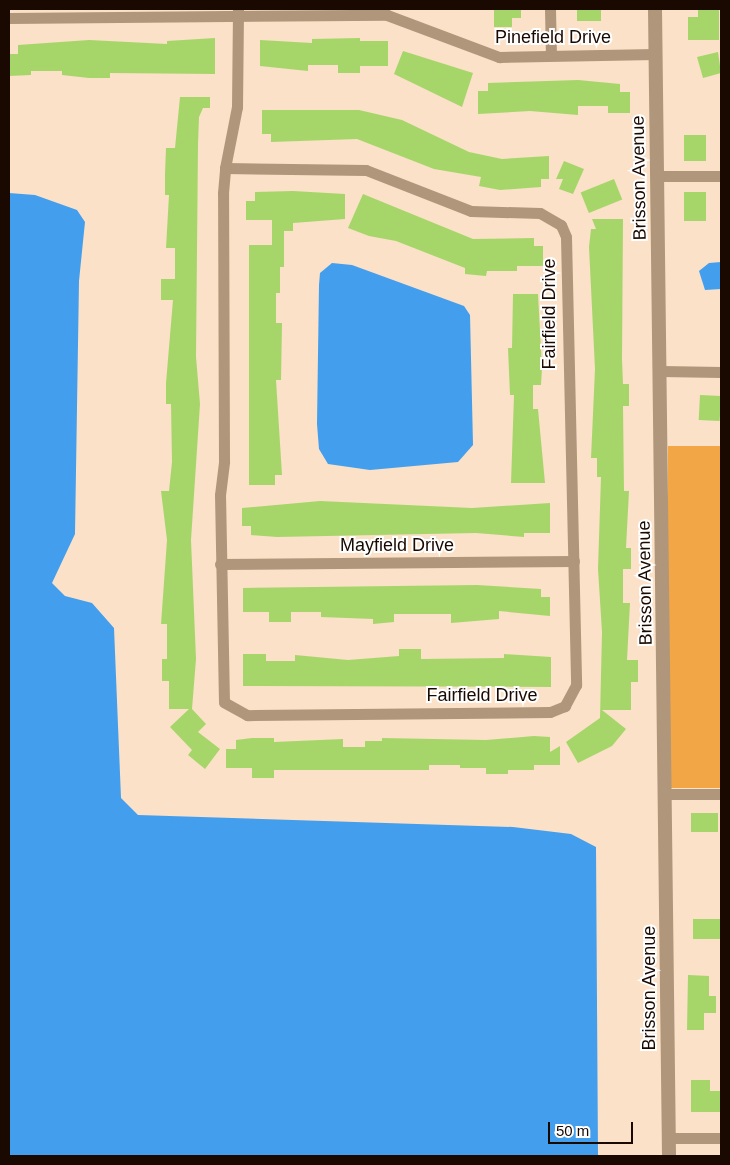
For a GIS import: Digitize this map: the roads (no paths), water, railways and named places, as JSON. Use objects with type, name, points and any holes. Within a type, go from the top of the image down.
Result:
[{"type":"street","points":[[550,9],[551,55]]},
{"type":"street","name":"Brisson Avenue","points":[[656,9],[655,54],[661,371],[669,1156]]},
{"type":"street","name":"Pinefield Drive","points":[[9,18],[238,12],[387,12],[487,55],[514,58],[551,55],[655,54]]},
{"type":"street","name":"Fairfield Drive","points":[[225,168],[366,170],[471,212],[540,213],[561,226],[566,237],[568,461],[574,562],[576,684],[565,706],[550,712],[247,715],[224,702],[220,564],[225,168],[238,107],[238,12]]},
{"type":"street","points":[[658,176],[721,176]]},
{"type":"street","points":[[661,371],[721,372]]},
{"type":"street","name":"Mayfield Drive","points":[[220,564],[574,562]]},
{"type":"street","points":[[666,794],[721,794]]},
{"type":"street","points":[[669,1138],[721,1138]]},
{"type":"water","points":[[9,193],[35,195],[77,210],[85,222],[79,281],[75,534],[52,583],[65,596],[92,603],[114,628],[121,798],[138,815],[513,827],[571,834],[596,847],[598,1156],[9,1156]]},
{"type":"water","points":[[721,262],[721,289],[705,290],[699,271],[709,263]]},
{"type":"water","points":[[332,263],[352,265],[464,306],[470,315],[473,445],[458,462],[370,470],[328,464],[319,449],[317,424],[319,285],[320,273]]}]
